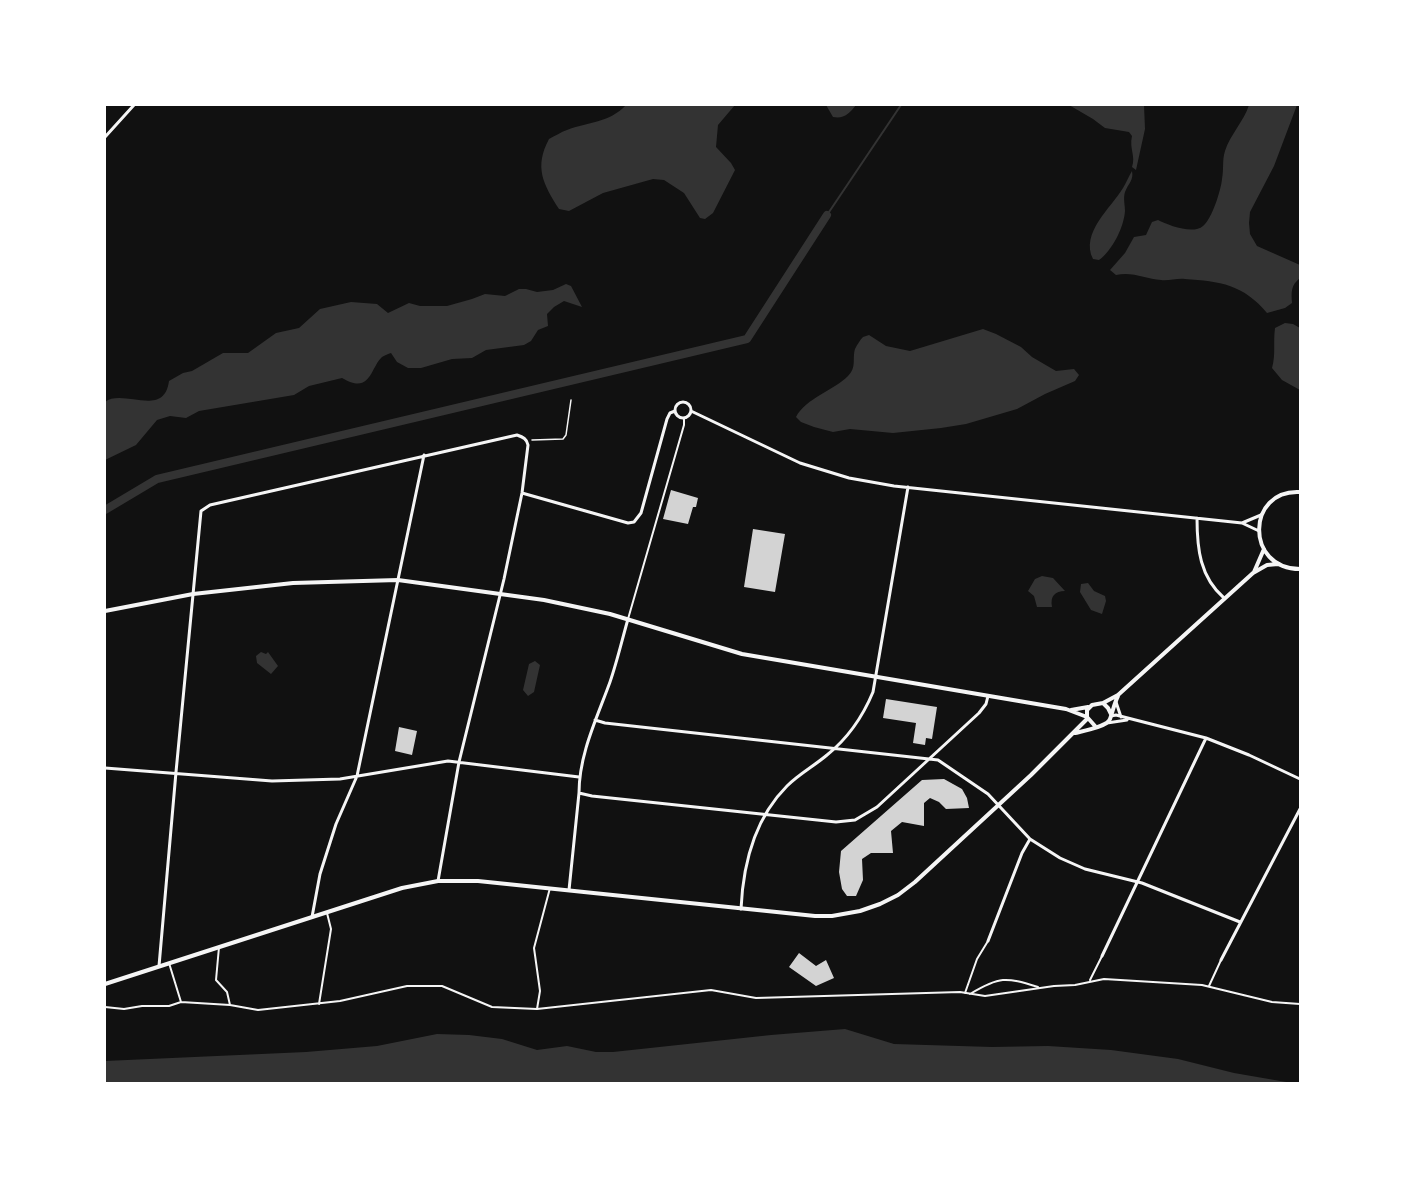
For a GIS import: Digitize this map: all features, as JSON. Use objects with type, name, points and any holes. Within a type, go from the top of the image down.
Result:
[{"type":"street","points":[[105,136],[134,105]]},
{"type":"street","points":[[522,493],[628,523],[636,522],[641,513],[667,419],[670,413],[675,411],[677,405],[683,402],[690,406],[688,416],[684,418]]},
{"type":"street","points":[[675,411],[679,417],[684,418]]},
{"type":"street","points":[[690,411],[800,463],[849,478],[894,486],[1242,523],[1259,531]]},
{"type":"street","points":[[568,890],[579,777],[595,720],[611,680],[684,425],[684,418]]},
{"type":"street","points":[[159,966],[200,517],[205,508],[517,435],[523,437],[527,443],[522,493],[459,762],[438,881]]},
{"type":"street","points":[[312,916],[320,874],[336,824],[357,776],[424,455]]},
{"type":"street","points":[[741,909],[748,860],[764,815],[788,786],[835,748],[862,713],[873,692],[908,486]]},
{"type":"street","points":[[1278,564],[1264,549],[1259,531],[1262,515],[1279,495],[1292,491],[1300,492]]},
{"type":"street","points":[[1242,523],[1262,515]]},
{"type":"street","points":[[1197,518],[1197,548],[1205,575],[1225,599]]},
{"type":"street","points":[[1253,573],[1264,549]]},
{"type":"street","points":[[1103,704],[1119,695],[1253,573],[1267,565],[1278,564],[1300,569]]},
{"type":"street","points":[[105,610],[193,594],[293,583],[398,580],[500,593],[570,605],[733,651],[1071,710],[1087,718],[1095,726]]},
{"type":"street","points":[[1107,723],[1119,695]]},
{"type":"street","points":[[579,793],[764,815],[837,822],[855,820],[873,810],[930,759],[979,713],[986,704],[988,696]]},
{"type":"street","points":[[1115,701],[1121,717]]},
{"type":"street","points":[[1071,710],[1089,707],[1095,703],[1103,704],[1111,715]]},
{"type":"street","points":[[105,984],[402,888],[438,881],[478,881],[807,916],[832,916],[860,911],[893,898],[915,882],[1075,734],[1087,718],[1089,707]]},
{"type":"street","points":[[1077,712],[1079,728]]},
{"type":"street","points":[[1111,715],[1206,738],[1300,779]]},
{"type":"street","points":[[595,720],[605,723],[930,759],[944,763],[982,789],[1030,839],[1076,866],[1139,882],[1240,922]]},
{"type":"street","points":[[1075,734],[1095,726],[1129,720]]},
{"type":"street","points":[[1089,981],[1139,882],[1206,738]]},
{"type":"street","points":[[105,768],[272,781],[340,779],[448,761],[579,777]]},
{"type":"street","points":[[1209,986],[1300,809]]},
{"type":"street","points":[[965,993],[977,959],[988,941],[1022,853],[1030,839]]},
{"type":"street","points":[[537,1009],[540,991],[534,948],[550,888]]},
{"type":"street","points":[[319,1004],[331,929],[326,912]]},
{"type":"street","points":[[219,947],[216,980],[226,992],[231,1005]]},
{"type":"street","points":[[169,963],[181,1002]]},
{"type":"street","points":[[970,994],[988,983],[1001,979],[1010,979],[1041,988]]},
{"type":"street","points":[[105,1006],[124,1010],[142,1006],[170,1006],[181,1002],[231,1005],[258,1010],[319,1004],[407,986],[442,986],[492,1007],[537,1009],[711,990],[756,998],[965,993],[985,996],[1104,979],[1209,986],[1272,1002],[1300,1004]]},
{"type":"path","points":[[527,443],[533,440],[563,439],[566,435],[571,400]]},
{"type":"shaded area","points":[[626,105],[735,105],[718,125],[716,147],[735,170],[713,213],[705,219],[700,218],[684,193],[664,180],[653,179],[603,193],[569,211],[559,209],[542,175],[542,158],[549,139],[567,130],[605,119]]},
{"type":"shaded area","points":[[826,105],[856,105],[846,115],[833,117]]},
{"type":"shaded area","points":[[1069,105],[1144,105],[1145,129],[1136,170],[1132,167],[1132,136],[1129,132],[1105,128]]},
{"type":"shaded area","points":[[1249,105],[1297,105],[1274,166],[1250,212],[1249,223],[1250,234],[1257,246],[1300,265],[1300,278],[1292,289],[1292,303],[1285,308],[1267,313],[1240,290],[1220,283],[1182,279],[1161,280],[1128,274],[1116,275],[1110,270],[1125,253],[1134,237],[1146,235],[1152,222],[1158,220],[1193,230],[1203,226],[1213,211],[1220,190],[1225,151]]},
{"type":"shaded area","points":[[1132,171],[1124,194],[1125,211],[1120,231],[1104,256],[1099,260],[1093,259],[1090,249],[1094,230]]},
{"type":"shaded area","points":[[566,284],[571,286],[582,307],[564,301],[554,307],[547,314],[548,326],[538,330],[531,341],[524,345],[486,350],[472,358],[452,359],[421,368],[408,368],[397,362],[391,353],[382,357],[364,382],[352,382],[342,378],[309,386],[294,395],[199,411],[186,418],[170,416],[157,420],[136,445],[105,460],[105,402],[122,398],[151,401],[159,398],[166,392],[169,381],[183,373],[192,371],[223,353],[248,353],[276,333],[299,328],[320,309],[351,302],[377,304],[388,313],[409,303],[420,306],[447,306],[485,294],[505,296],[519,289],[537,292],[553,290]]},
{"type":"shaded area","points":[[1285,323],[1300,328],[1300,390],[1282,380],[1272,368],[1275,328]]},
{"type":"shaded area","points":[[983,329],[1021,347],[1032,357],[1056,371],[1074,369],[1079,375],[1075,381],[1017,409],[966,424],[941,428],[893,433],[850,429],[833,432],[801,422],[796,417],[806,405],[851,373],[855,349],[863,337],[869,335],[886,346],[910,351]]},
{"type":"shaded area","points":[[1042,576],[1053,578],[1065,591],[1054,595],[1052,607],[1037,607],[1034,596],[1028,591],[1035,579]]},
{"type":"shaded area","points":[[1088,583],[1094,591],[1105,596],[1106,601],[1102,614],[1091,610],[1080,592],[1081,584]]},
{"type":"shaded area","points":[[261,652],[266,654],[268,652],[278,666],[271,674],[257,663],[256,656]]},
{"type":"shaded area","points":[[535,661],[540,665],[534,692],[528,696],[523,690],[529,664]]},
{"type":"shaded area","points":[[845,1029],[894,1044],[1048,1046],[1111,1050],[1178,1059],[1234,1073],[1292,1083],[105,1083],[105,1061],[306,1052],[377,1046],[437,1034],[502,1039],[537,1050],[567,1046],[596,1052],[613,1052]]},
{"type":"building","points":[[671,490],[698,498],[688,524],[663,519]]},
{"type":"building","points":[[753,529],[785,534],[775,592],[744,587]]},
{"type":"building","points":[[886,699],[937,707],[932,739],[926,738],[925,745],[913,743],[916,723],[883,718]]},
{"type":"building","points":[[399,727],[417,731],[412,755],[395,751]]},
{"type":"building","points":[[944,779],[962,789],[969,808],[946,809],[939,802],[930,798],[924,803],[924,826],[902,822],[891,831],[893,853],[871,853],[862,859],[863,880],[856,896],[847,896],[842,889],[839,872],[841,851],[922,780]]},
{"type":"building","points":[[799,953],[816,966],[826,960],[834,978],[816,986],[789,967]]},
{"type":"waterway","points":[[827,215],[901,105]]},
{"type":"waterway","points":[[105,510],[157,479],[747,339],[827,215]]}]
